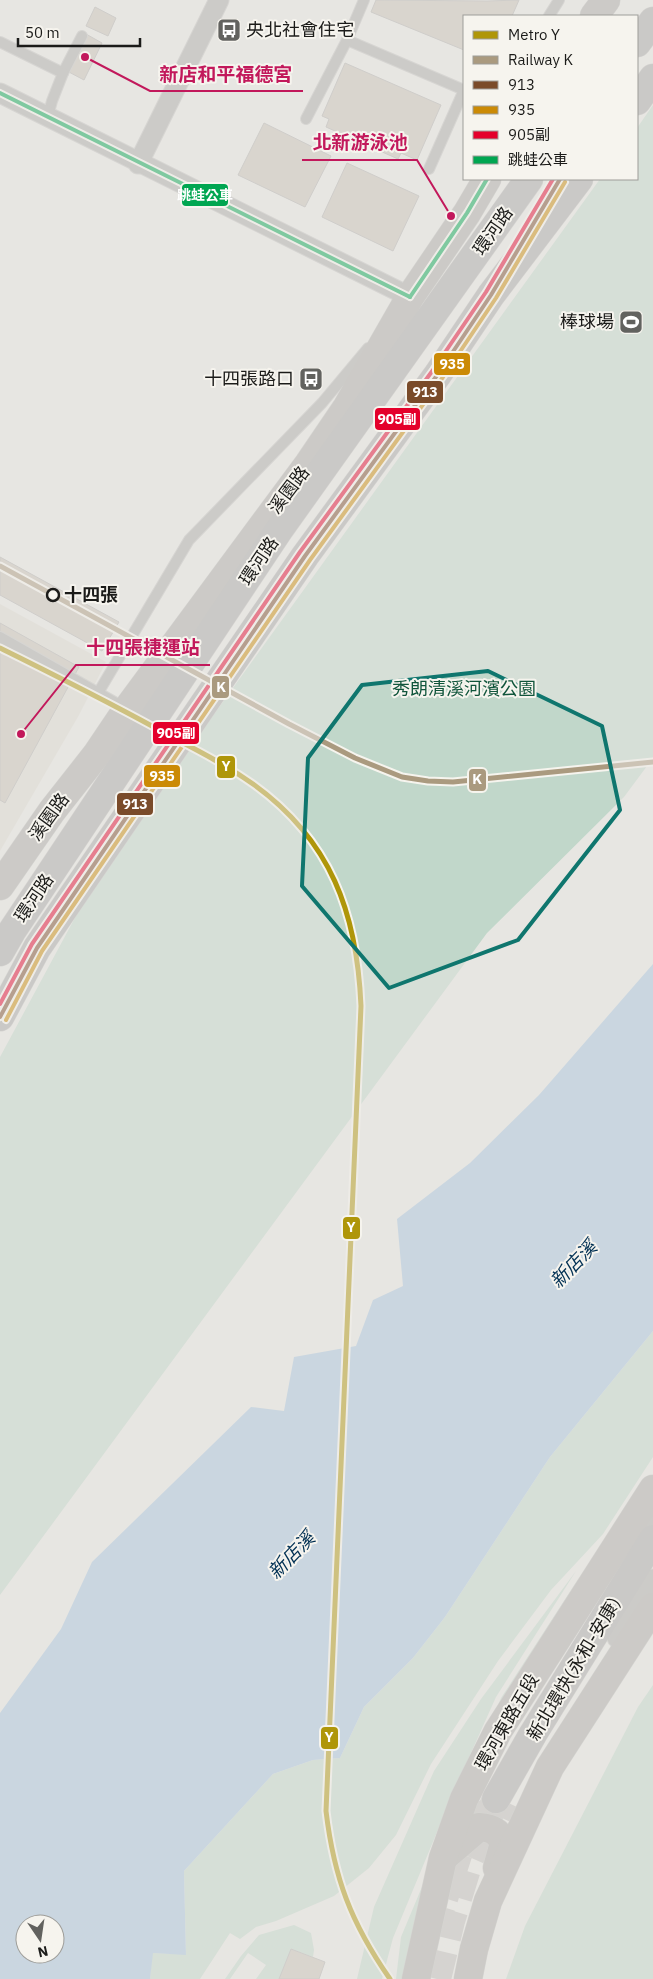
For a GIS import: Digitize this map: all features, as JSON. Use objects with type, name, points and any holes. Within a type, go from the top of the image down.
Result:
[{"type":"highway","points":[[638,15],[648,0]]},
{"type":"highway","points":[[638,42],[653,21]]},
{"type":"highway","points":[[638,63],[653,43]]},
{"type":"highway","points":[[638,100],[653,78]]},
{"type":"highway","name":"環河路","points":[[0,952],[12,931],[279,530],[530,180]]},
{"type":"highway","points":[[490,295],[559,180]]},
{"type":"highway","name":"環河路","points":[[0,1017],[42,940],[305,556],[438,374],[490,295],[578,180]]},
{"type":"highway","name":"新北環快(永和-安康)","points":[[501,1801],[533,1734],[653,1539]]},
{"type":"highway","name":"新北環快(永和-安康)","points":[[501,1801],[541,1740],[653,1558]]},
{"type":"main road","points":[[595,15],[606,0]]},
{"type":"main road","name":"溪園路","points":[[0,886],[52,811],[96,755],[126,709],[309,463],[347,407],[410,297],[467,213],[486,180]]},
{"type":"main road","name":"環河東路五段","points":[[416,1979],[443,1858],[464,1799],[498,1731],[653,1489]]},
{"type":"main road","points":[[488,1901],[550,1767],[653,1607]]},
{"type":"main road","points":[[443,1858],[479,1827],[499,1832],[504,1842],[474,1949],[468,1979]]},
{"type":"street","points":[[138,164],[219,0]]},
{"type":"street","points":[[0,93],[48,116],[138,164],[410,297]]},
{"type":"street","points":[[501,1801],[536,1705],[653,1520]]},
{"type":"street","points":[[501,1801],[550,1748],[653,1579]]},
{"type":"lane","points":[[306,119],[348,40],[364,0]]},
{"type":"lane","points":[[550,15],[559,0]]},
{"type":"lane","points":[[48,116],[63,74],[82,36]]},
{"type":"lane","points":[[348,40],[463,90]]},
{"type":"lane","points":[[0,42],[63,74]]},
{"type":"lane","points":[[429,169],[463,92]]},
{"type":"lane","points":[[98,692],[189,540],[322,403],[410,297]]},
{"type":"lane","points":[[96,755],[279,530]]},
{"type":"lane","points":[[0,637],[126,709]]},
{"type":"highlighted area","points":[[488,671],[602,726],[620,810],[518,940],[389,988],[302,886],[308,758],[362,685]]},
{"type":"shaded area","points":[[0,604],[106,662],[79,715],[0,851]]},
{"type":"green space","name":"秀朗清溪河濱公園","points":[[653,105],[653,758],[624,797],[487,933],[0,1595],[0,1057],[98,875],[599,180],[638,180],[638,127]]},
{"type":"green space","points":[[653,1331],[653,1457],[603,1534],[551,1590],[498,1661],[431,1764],[396,1835],[369,1868],[334,1896],[276,1921],[256,1927],[240,1939],[230,1933],[200,1979],[150,1979],[152,1953],[186,1954],[184,1871],[273,1774],[313,1760],[340,1758],[364,1707],[413,1658],[445,1617],[550,1457]]},
{"type":"green space","points":[[653,1474],[493,1733],[407,1979],[396,1979],[401,1937],[501,1698],[575,1584]]},
{"type":"green space","points":[[576,1571],[496,1697],[457,1784],[393,1938],[382,1979],[357,1979],[374,1907],[434,1771],[481,1699]]},
{"type":"green space","points":[[653,1685],[653,1979],[506,1979],[525,1926],[638,1707]]},
{"type":"green space","points":[[294,1925],[311,1933],[314,1950],[313,1957],[291,1949],[279,1979],[256,1979],[266,1965],[248,1953],[230,1979],[225,1979],[259,1935]]},
{"type":"water","name":"新店溪","points":[[653,964],[653,1331],[550,1457],[445,1617],[413,1658],[364,1707],[340,1758],[313,1760],[273,1774],[184,1871],[186,1955],[153,1953],[150,1979],[0,1979],[0,1713],[61,1629],[92,1562],[251,1407],[284,1411],[294,1357],[356,1346],[373,1300],[403,1286],[397,1219],[470,1163],[539,1095]]},
{"type":"building","points":[[376,0],[519,0],[512,15],[463,15],[463,50],[371,12]]},
{"type":"building","points":[[95,7],[116,18],[108,36],[86,26]]},
{"type":"building","points":[[86,34],[102,43],[84,80],[67,71]]},
{"type":"building","points":[[345,63],[441,105],[417,160],[401,153],[398,159],[326,127],[329,119],[322,116]]},
{"type":"building","points":[[264,123],[331,156],[305,207],[238,175]]},
{"type":"building","points":[[347,163],[419,196],[393,251],[322,217]]},
{"type":"building","points":[[0,557],[119,622],[102,651],[0,595]]},
{"type":"building","points":[[0,623],[79,667],[5,803],[0,800]]},
{"type":"building","points":[[291,1949],[325,1962],[319,1979],[279,1979]]},
{"type":"tunnel","points":[[440,1926],[462,1857],[486,1796]]},
{"type":"tunnel","points":[[437,1979],[451,1921],[470,1859],[496,1799]]},
{"type":"tunnel","points":[[498,1847],[517,1807]]},
{"type":"metro line","name":"Y","points":[[0,648],[201,752],[253,784],[280,806],[302,829],[320,854],[335,881],[346,910],[353,940],[361,1006],[326,1811],[334,1858],[346,1899],[365,1939],[390,1979]]},
{"type":"rail line","name":"K","points":[[0,566],[289,724],[355,758],[402,777],[453,782],[653,762]]},
{"type":"transit line","name":"跳蛙公車","points":[[0,93],[410,297]]},
{"type":"transit line","name":"跳蛙公車","points":[[410,297],[467,213],[486,180]]},
{"type":"transit line","name":"905副","points":[[0,1004],[32,944],[300,552],[433,370],[486,292],[552,180]]},
{"type":"transit line","name":"913","points":[[0,1017],[37,948],[305,556],[438,374],[491,295],[559,180]]},
{"type":"transit line","name":"935","points":[[6,1020],[42,951],[310,560],[443,377],[496,298],[565,182]]},
{"type":"place","name":"央北社會住宅","points":[[229,30]]},
{"type":"place","name":"新店和平福德宮","points":[[85,57]]},
{"type":"place","name":"北新游泳池","points":[[451,216]]},
{"type":"place","name":"棒球場","points":[[631,322]]},
{"type":"place","name":"十四張路口","points":[[311,379]]},
{"type":"place","name":"十四張","points":[[53,595]]},
{"type":"place","name":"十四張捷運站","points":[[21,734]]}]
